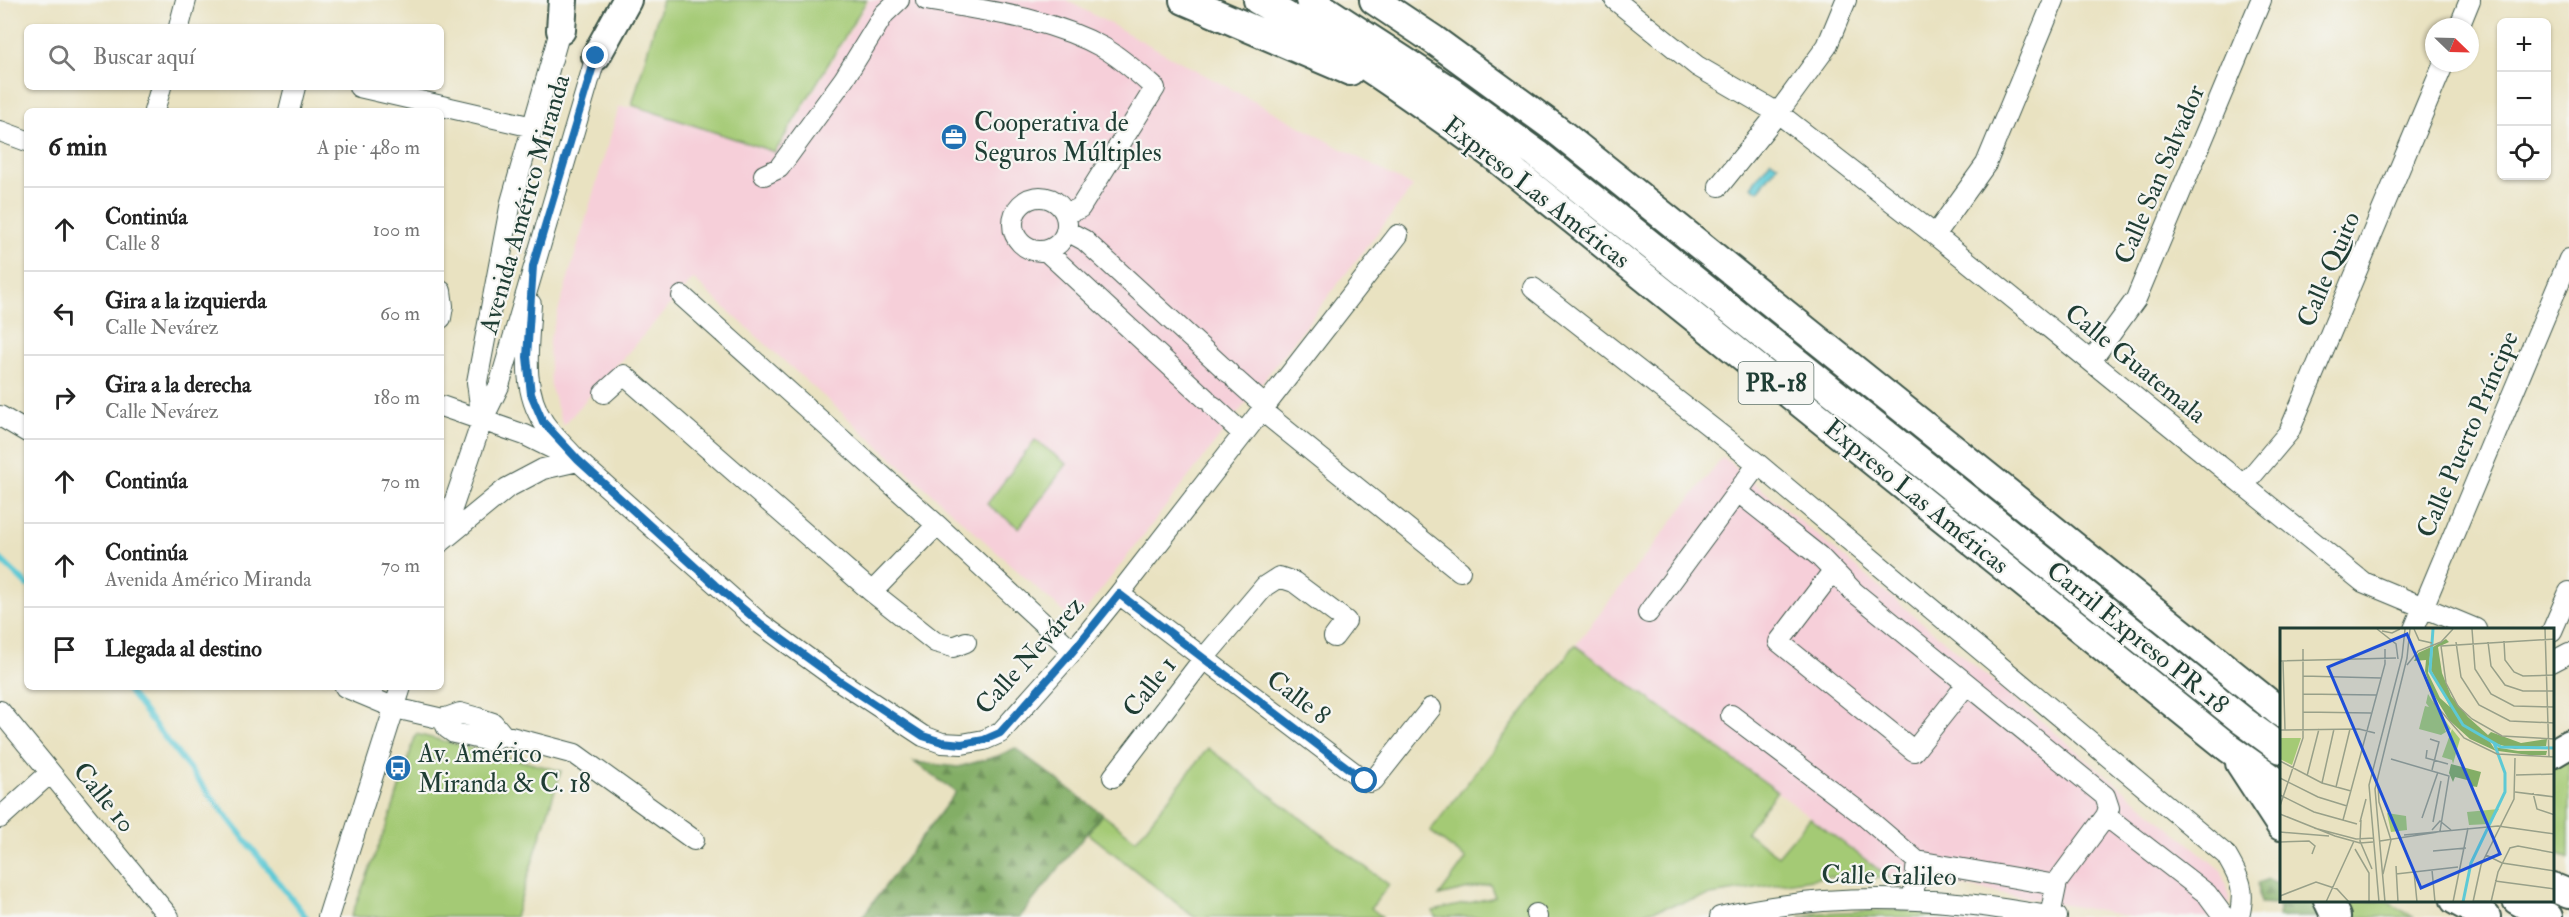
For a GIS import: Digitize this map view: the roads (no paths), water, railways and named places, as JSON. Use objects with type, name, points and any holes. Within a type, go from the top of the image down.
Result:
[{"type":"highway","points":[[561,30],[563,0]]},
{"type":"highway","points":[[596,56],[627,0]]},
{"type":"highway","points":[[1184,0],[1283,44],[1410,95]]},
{"type":"highway","name":"Expreso Las Américas","points":[[1258,0],[1296,21],[1410,95],[1503,162],[2230,749],[2280,784]]},
{"type":"highway","name":"Carril Expreso PR-18","points":[[1310,0],[1453,93],[1537,154],[2234,714],[2280,748]]},
{"type":"highway","name":"PR-18","points":[[1374,0],[1452,53],[1553,127],[2274,705]]},
{"type":"highway","points":[[2554,753],[2569,744]]},
{"type":"highway","points":[[2230,749],[2280,824]]},
{"type":"highway","points":[[2554,886],[2569,894]]},
{"type":"highway","points":[[2329,902],[2336,917]]},
{"type":"highway","points":[[2459,902],[2486,917]]},
{"type":"highway","points":[[2521,902],[2548,917]]},
{"type":"street","points":[[179,24],[186,0]]},
{"type":"street","name":"Avenida Américo Miranda","points":[[482,421],[477,382],[512,202],[569,0]]},
{"type":"street","name":"Avenida Américo Miranda","points":[[444,532],[482,421],[499,386],[613,0]]},
{"type":"street","points":[[764,175],[779,168],[844,79],[884,14],[899,0]]},
{"type":"street","points":[[926,0],[1044,22],[1104,48],[1129,65],[1155,88],[1080,208],[1066,222],[1062,240],[1055,247],[1046,251],[1036,251],[1020,242],[1013,225],[1015,215],[1026,201],[1035,197],[1054,200],[1066,222],[1084,240],[1263,408],[1460,571]]},
{"type":"street","name":"Calle Guatemala","points":[[1615,0],[1697,66],[1778,113],[1935,235],[2363,582],[2474,628]]},
{"type":"street","points":[[1719,186],[1778,113],[1827,46],[1846,0]]},
{"type":"street","points":[[1935,235],[1986,164],[2054,0]]},
{"type":"street","name":"Calle San Salvador","points":[[2091,361],[2136,299],[2261,0]]},
{"type":"street","points":[[2463,18],[2470,0]]},
{"type":"street","name":"Calle Quito","points":[[2244,485],[2289,432],[2440,72]]},
{"type":"street","points":[[155,108],[160,90]]},
{"type":"street","points":[[290,108],[294,90]]},
{"type":"street","points":[[372,90],[533,127]]},
{"type":"street","points":[[0,131],[24,140]]},
{"type":"street","name":"Calle Nevárez","points":[[444,407],[525,435],[578,460],[761,624],[838,680],[923,736],[942,742],[962,744],[984,740],[1000,733],[1073,651],[1398,235]]},
{"type":"street","points":[[1046,251],[1243,434]]},
{"type":"street","name":"Calle Puerto Príncipe","points":[[2414,628],[2569,259]]},
{"type":"street","points":[[444,539],[507,488],[543,469],[578,460],[543,422],[531,394],[527,357],[533,266]]},
{"type":"street","points":[[1533,288],[1758,464],[2226,855],[2240,879],[2244,900],[2239,917]]},
{"type":"street","points":[[682,296],[937,525],[1073,651]]},
{"type":"street","points":[[604,393],[624,375],[872,592],[935,642],[953,646],[966,642]]},
{"type":"street","points":[[0,416],[24,430]]},
{"type":"street","points":[[1648,613],[1758,464]]},
{"type":"street","points":[[1738,492],[1819,556],[1854,592],[2105,796],[2109,808],[2106,816],[2056,885],[2053,916]]},
{"type":"street","points":[[872,592],[937,525]]},
{"type":"street","points":[[1833,571],[1779,642],[1914,751],[1967,684]]},
{"type":"street","name":"Calle 1","points":[[1113,777],[1204,658],[1265,586],[1279,577],[1294,582],[1346,621],[1334,637]]},
{"type":"street","points":[[2554,629],[2569,592]]},
{"type":"street","name":"Calle 8","points":[[1119,594],[1370,782],[1374,780],[1431,708]]},
{"type":"street","points":[[2554,661],[2569,653]]},
{"type":"street","points":[[352,690],[395,708],[443,719],[447,728],[454,733],[489,741],[503,735],[575,754],[694,840]]},
{"type":"street","points":[[328,917],[400,690]]},
{"type":"street","name":"Calle 10","points":[[0,711],[169,917]]},
{"type":"street","points":[[1731,715],[1862,814],[1917,861],[2056,885]]},
{"type":"street","points":[[0,818],[50,773]]},
{"type":"street","points":[[2106,816],[2207,894],[2224,917]]},
{"type":"street","points":[[1913,900],[1917,861]]},
{"type":"street","name":"Calle Galileo","points":[[1720,917],[1810,900],[1866,898],[1958,903],[2053,916]]},
{"type":"water","points":[[1771,160],[1778,165],[1758,191],[1751,186]]},
{"type":"waterway","points":[[0,559],[24,582]]},
{"type":"waterway","points":[[127,690],[306,917]]},
{"type":"place","name":"Cooperativa de Seguros Múltiples","points":[[954,137]]},
{"type":"place","name":"Av. Américo Miranda & C. 18","points":[[398,768]]}]
